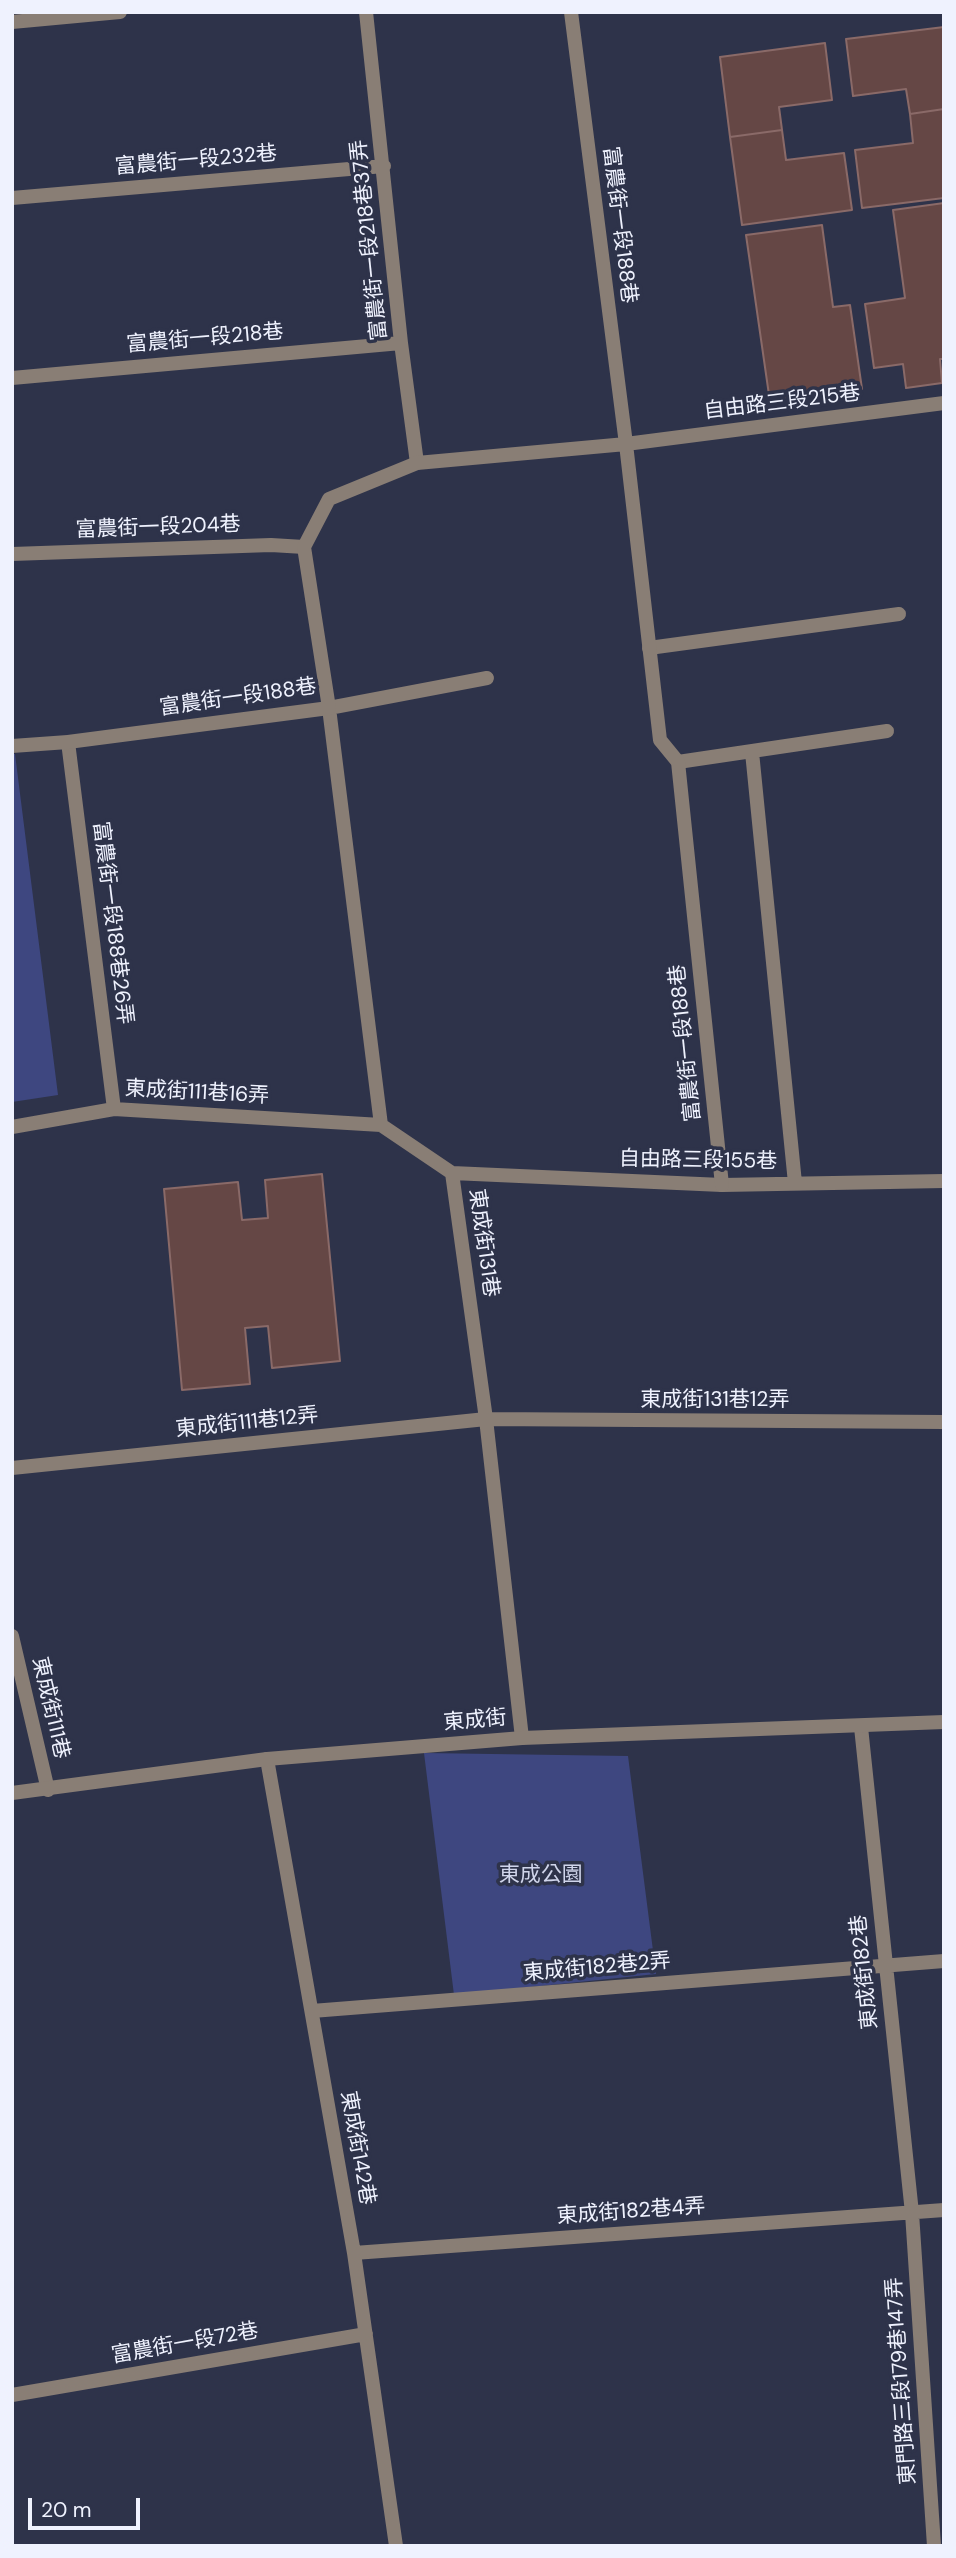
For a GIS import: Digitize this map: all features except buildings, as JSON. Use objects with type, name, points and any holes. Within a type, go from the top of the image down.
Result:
[{"type":"street","points":[[12,22],[120,12]]},
{"type":"street","name":"富農街一段218巷37弄","points":[[366,12],[401,342],[417,463]]},
{"type":"street","name":"富農街一段188巷","points":[[571,12],[626,444],[660,740],[678,762],[722,1185]]},
{"type":"street","name":"富農街一段232巷","points":[[12,198],[384,166]]},
{"type":"street","name":"富農街一段218巷","points":[[12,378],[401,342]]},
{"type":"street","name":"自由路三段215巷","points":[[626,444],[944,404]]},
{"type":"street","points":[[304,547],[329,499],[417,463],[626,444]]},
{"type":"street","name":"富農街一段204巷","points":[[12,554],[271,545],[304,547]]},
{"type":"street","name":"富農街一段188巷","points":[[12,746],[68,743],[329,708],[304,547]]},
{"type":"street","points":[[649,648],[899,614]]},
{"type":"street","points":[[381,1125],[329,708],[487,678]]},
{"type":"street","points":[[678,762],[887,731]]},
{"type":"street","name":"富農街一段188巷26弄","points":[[68,743],[114,1109]]},
{"type":"street","points":[[752,752],[795,1183]]},
{"type":"street","name":"東成街111巷16弄","points":[[12,1127],[114,1109],[381,1125]]},
{"type":"street","name":"東成街131巷","points":[[381,1125],[452,1173],[486,1419],[522,1738]]},
{"type":"street","name":"自由路三段155巷","points":[[452,1173],[722,1185],[944,1181]]},
{"type":"street","name":"東成街131巷12弄","points":[[486,1419],[944,1422]]},
{"type":"street","name":"東成街111巷12弄","points":[[12,1468],[486,1419]]},
{"type":"street","name":"東成街111巷","points":[[12,1636],[48,1790]]},
{"type":"street","name":"東成街","points":[[12,1793],[267,1759],[522,1738],[944,1722]]},
{"type":"street","name":"東成街182巷","points":[[861,1727],[912,2213]]},
{"type":"street","name":"東成街142巷","points":[[267,1759],[354,2253],[396,2546]]},
{"type":"street","name":"東成街182巷2弄","points":[[312,2011],[944,1961]]},
{"type":"street","name":"東成街182巷4弄","points":[[354,2253],[944,2210]]},
{"type":"street","name":"東門路三段179巷147弄","points":[[912,2213],[934,2546]]},
{"type":"street","name":"富農街一段72巷","points":[[12,2395],[366,2334]]},
{"type":"green space","points":[[12,754],[15,754],[58,1095],[12,1102]]},
{"type":"green space","name":"東成公園","points":[[424,1753],[628,1756],[656,1974],[454,1995]]}]
